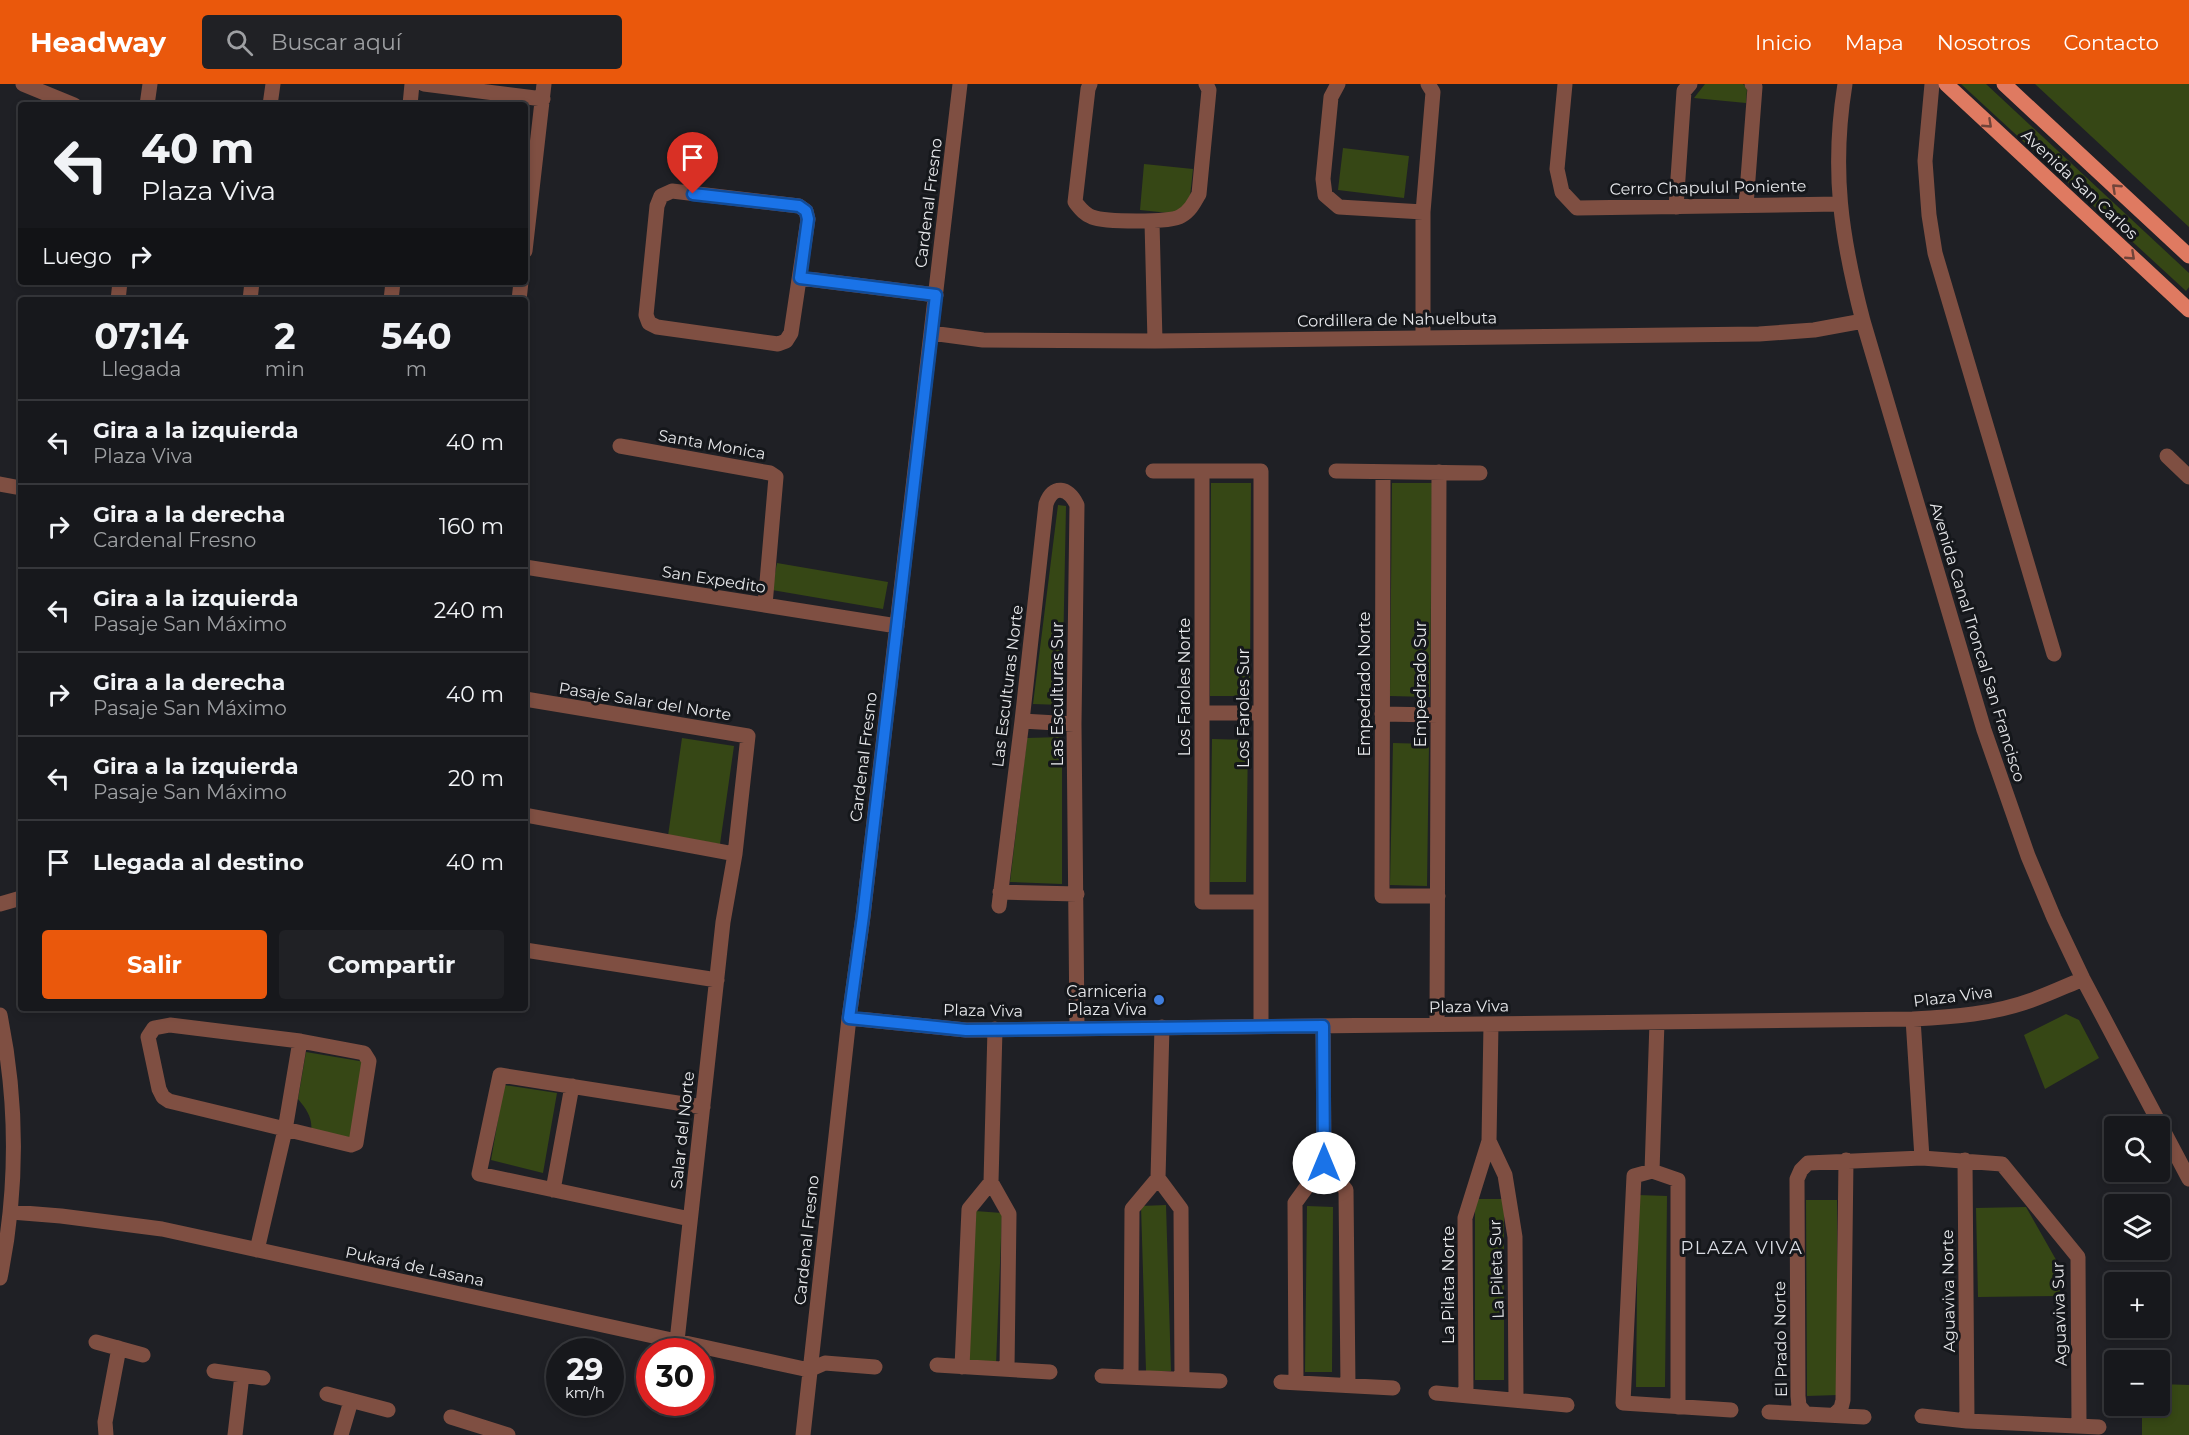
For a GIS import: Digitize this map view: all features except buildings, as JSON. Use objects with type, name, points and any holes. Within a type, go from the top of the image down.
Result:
[{"type":"main road","name":"Avenida San Carlos","points":[[1946,84],[2189,310]]},
{"type":"main road","name":"Avenida San Carlos","points":[[2004,84],[2189,256]]},
{"type":"street","points":[[22,84],[67,102]]},
{"type":"street","points":[[147,102],[150,84]]},
{"type":"street","points":[[270,102],[273,84]]},
{"type":"street","points":[[410,102],[412,84]]},
{"type":"street","points":[[424,84],[544,92],[528,226]]},
{"type":"street","name":"Cardenal Fresno","points":[[803,1435],[849,1018],[960,84]]},
{"type":"street","points":[[1090,84],[1075,202],[1082,212],[1093,218],[1152,222],[1180,218],[1192,207],[1199,194],[1209,90],[1206,84]]},
{"type":"street","points":[[1338,84],[1331,98],[1323,179],[1325,195],[1339,207],[1423,212]]},
{"type":"street","points":[[1423,336],[1423,212],[1433,92],[1428,84]]},
{"type":"street","name":"Cerro Chapulul Poniente","points":[[1565,84],[1557,169],[1562,192],[1577,208],[1839,204]]},
{"type":"street","points":[[1676,207],[1684,91],[1690,84]]},
{"type":"street","points":[[1746,205],[1755,87],[1752,84]]},
{"type":"street","name":"Avenida Canal Troncal San Francisco","points":[[1845,84],[1838,144],[1839,204],[1848,260],[1863,321],[1984,730],[2005,794],[2050,908],[2084,979],[2189,1179]]},
{"type":"street","points":[[1932,84],[1925,161],[1929,215],[1935,253],[2054,654]]},
{"type":"street","points":[[672,191],[799,206],[806,211],[808,219],[800,278],[791,333],[786,341],[777,344],[649,324],[646,315],[647,304],[657,206],[661,196],[672,191]]},
{"type":"street","points":[[1152,222],[1155,341]]},
{"type":"street","points":[[800,278],[936,295]]},
{"type":"street","name":"Cordillera de Nahuelbuta","points":[[931,333],[983,340],[1155,341],[1787,333],[1863,321]]},
{"type":"street","name":"Santa Monica","points":[[620,446],[770,473],[776,477],[765,605]]},
{"type":"street","points":[[2167,456],[2189,477]]},
{"type":"street","points":[[1153,471],[1202,471]]},
{"type":"street","name":"Los Faroles Sur","points":[[1202,471],[1261,471],[1261,1026]]},
{"type":"street","name":"Los Faroles Norte","points":[[1202,471],[1202,902],[1261,902]]},
{"type":"street","points":[[1336,471],[1480,473]]},
{"type":"street","name":"Empedrado Norte","points":[[1383,472],[1382,896],[1438,896]]},
{"type":"street","name":"Empedrado Sur","points":[[1437,1024],[1439,472]]},
{"type":"street","points":[[0,484],[18,487]]},
{"type":"street","name":"Las Esculturas Norte","points":[[1072,495],[1065,490],[1056,490],[1049,495],[1046,504],[1022,721],[999,899],[1077,894]]},
{"type":"street","name":"Las Esculturas Sur","points":[[1072,495],[1077,504],[1074,724],[1077,1028]]},
{"type":"street","name":"San Expedito","points":[[528,567],[897,626]]},
{"type":"street","name":"Pasaje Salar del Norte","points":[[528,699],[748,736],[735,854],[723,922]]},
{"type":"street","points":[[1202,713],[1261,713]]},
{"type":"street","points":[[1382,714],[1438,715]]},
{"type":"street","points":[[1022,721],[1074,724]]},
{"type":"street","points":[[528,816],[735,854]]},
{"type":"street","points":[[0,904],[18,899]]},
{"type":"street","name":"Salar del Norte","points":[[676,1338],[723,922]]},
{"type":"street","points":[[528,950],[717,980]]},
{"type":"street","name":"Plaza Viva","points":[[849,1018],[927,1027],[995,1029],[1947,1018],[2006,1008],[2084,979]]},
{"type":"street","points":[[0,1015],[8,1060],[15,1131],[11,1212],[0,1278]]},
{"type":"street","points":[[1913,1019],[1922,1158]]},
{"type":"street","points":[[1652,1171],[1657,1022]]},
{"type":"street","points":[[1489,1141],[1491,1024]]},
{"type":"street","points":[[170,1025],[300,1041],[364,1053],[369,1061],[356,1143],[351,1145],[169,1101],[163,1097],[159,1089],[148,1037],[154,1028],[170,1025]]},
{"type":"street","points":[[1323,1026],[1324,1163],[1295,1203],[1289,1382],[1394,1388]]},
{"type":"street","points":[[1162,1027],[1158,1178],[1181,1209],[1182,1379]]},
{"type":"street","points":[[995,1029],[991,1182],[1009,1214],[1007,1369]]},
{"type":"street","points":[[257,1250],[285,1130],[300,1041]]},
{"type":"street","points":[[690,1220],[479,1174],[500,1075],[703,1107]]},
{"type":"street","points":[[553,1190],[572,1086]]},
{"type":"street","name":"La Pileta Norte","points":[[1467,1396],[1465,1218],[1489,1141]]},
{"type":"street","name":"La Pileta Sur","points":[[1489,1141],[1505,1175],[1515,1237],[1516,1400]]},
{"type":"street","name":"El Prado Norte","points":[[1806,1414],[1799,1406],[1798,1396],[1797,1179],[1801,1170],[1808,1163],[1922,1158]]},
{"type":"street","name":"Aguaviva Sur","points":[[1922,1158],[2002,1164],[2078,1257],[2079,1425]]},
{"type":"street","points":[[1834,1415],[1841,1408],[1843,1400],[1846,1160]]},
{"type":"street","name":"Aguaviva Norte","points":[[1965,1160],[1967,1420]]},
{"type":"street","points":[[1324,1163],[1346,1190],[1348,1386]]},
{"type":"street","points":[[1678,1407],[1678,1180],[1652,1171],[1634,1176],[1623,1403],[1678,1407],[1731,1410]]},
{"type":"street","points":[[1131,1377],[1132,1209],[1158,1178]]},
{"type":"street","points":[[962,1366],[969,1209],[991,1182]]},
{"type":"street","name":"Pukará de Lasana","points":[[11,1212],[162,1229],[662,1338]]},
{"type":"street","points":[[96,1342],[143,1355]]},
{"type":"street","points":[[102,1431],[119,1348]]},
{"type":"street","name":"Pukará de Lasana","points":[[714,1349],[809,1370]]},
{"type":"street","points":[[809,1370],[825,1363],[874,1367]]},
{"type":"street","points":[[937,1365],[1050,1372]]},
{"type":"street","points":[[214,1371],[263,1378]]},
{"type":"street","points":[[235,1435],[242,1375]]},
{"type":"street","points":[[1102,1376],[1220,1381]]},
{"type":"street","points":[[327,1394],[388,1410]]},
{"type":"street","points":[[1436,1394],[1567,1404]]},
{"type":"street","points":[[341,1435],[351,1401]]},
{"type":"street","points":[[1769,1412],[1864,1417]]},
{"type":"street","points":[[1922,1416],[2099,1427]]},
{"type":"street","points":[[451,1417],[475,1431],[508,1434]]},
{"type":"green space","points":[[1705,84],[1743,84],[1747,88],[1746,103],[1694,98]]},
{"type":"green space","points":[[1961,84],[1986,84],[2189,273],[2189,287],[2186,291]]},
{"type":"green space","points":[[2035,84],[2189,84],[2189,227]]},
{"type":"green space","points":[[1343,148],[1409,156],[1404,198],[1338,190]]},
{"type":"green space","points":[[1144,164],[1193,169],[1188,215],[1140,210]]},
{"type":"green space","points":[[1211,483],[1251,483],[1250,696],[1210,696]]},
{"type":"green space","points":[[1392,483],[1432,483],[1430,697],[1390,696]]},
{"type":"green space","points":[[1058,505],[1066,506],[1062,705],[1033,704]]},
{"type":"green space","points":[[777,563],[888,582],[883,609],[772,590]]},
{"type":"green space","points":[[1062,737],[1062,884],[1010,882],[1027,738]]},
{"type":"green space","points":[[682,738],[734,746],[720,844],[668,836]]},
{"type":"green space","points":[[1212,739],[1248,740],[1246,882],[1210,882]]},
{"type":"green space","points":[[1393,743],[1429,744],[1427,886],[1390,885]]},
{"type":"green space","points":[[2066,1014],[2079,1020],[2099,1058],[2045,1089],[2024,1035]]},
{"type":"green space","points":[[306,1052],[365,1062],[352,1139],[311,1132],[309,1114],[298,1099]]},
{"type":"green space","points":[[504,1085],[557,1093],[543,1173],[491,1160]]},
{"type":"green space","points":[[1638,1195],[1667,1196],[1665,1387],[1636,1387]]},
{"type":"green space","points":[[1475,1199],[1504,1199],[1504,1380],[1475,1380]]},
{"type":"green space","points":[[1806,1200],[1837,1200],[1838,1395],[1807,1396]]},
{"type":"green space","points":[[1166,1205],[1171,1371],[1146,1371],[1141,1206]]},
{"type":"green space","points":[[1307,1206],[1333,1207],[1332,1372],[1305,1372]]},
{"type":"green space","points":[[2026,1207],[2059,1265],[2060,1296],[1978,1297],[1976,1208]]},
{"type":"green space","points":[[975,1211],[1002,1213],[996,1365],[968,1363]]},
{"type":"green space","points":[[2170,1384],[2189,1385],[2189,1435],[2142,1435],[2142,1416],[2170,1416]]},
{"type":"place","name":"Carniceria Plaza Viva","points":[[1159,1000]]},
{"type":"district","name":"PLAZA VIVA","points":[[1742,1248]]},
{"type":"route","points":[[693,194],[799,206],[806,211],[808,219],[800,278],[936,295],[849,1018],[966,1030],[1323,1026],[1324,1163]]}]
